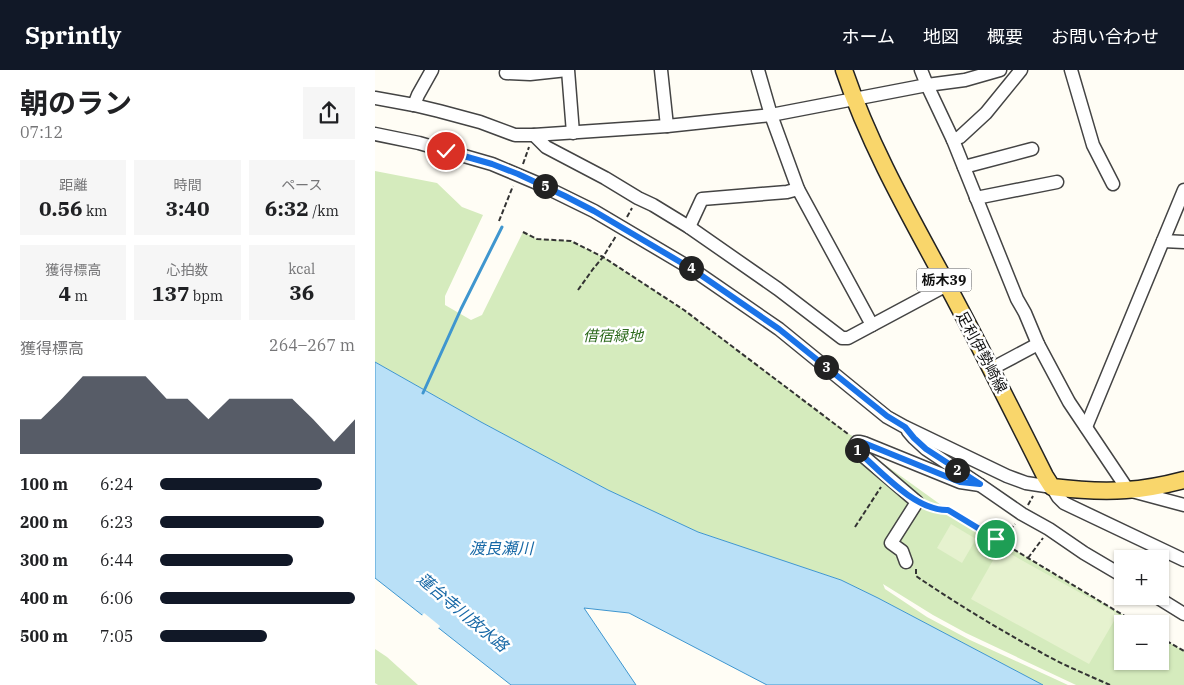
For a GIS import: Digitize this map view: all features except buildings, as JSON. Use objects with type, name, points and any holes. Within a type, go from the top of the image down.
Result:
[{"type":"main road","name":"足利伊勢崎線","points":[[844,70],[877,154],[991,369],[1041,468],[1053,487]]},
{"type":"main road","points":[[1053,487],[1079,491],[1128,490],[1155,487],[1184,480]]},
{"type":"street","points":[[414,105],[432,70]]},
{"type":"street","points":[[506,73],[531,74],[568,70],[573,133]]},
{"type":"street","points":[[661,70],[667,126]]},
{"type":"street","points":[[758,70],[771,115],[798,189],[872,325]]},
{"type":"street","points":[[921,70],[964,166],[1017,299],[1038,344],[1069,402],[1128,490],[1184,505]]},
{"type":"street","points":[[532,140],[573,133],[667,126],[771,115],[927,85],[965,80],[1000,70]]},
{"type":"street","points":[[953,140],[986,113],[1021,70]]},
{"type":"street","points":[[1071,70],[1093,144],[1113,184]]},
{"type":"street","points":[[375,98],[414,105],[480,122],[532,140],[605,178],[689,227],[842,338],[848,338],[947,285]]},
{"type":"street","points":[[375,134],[419,143],[492,164],[537,183],[594,211],[692,269],[779,329],[887,416],[905,427],[1007,476],[1026,483],[1053,487],[1058,497],[1064,503],[1184,560]]},
{"type":"street","points":[[964,166],[1032,148]]},
{"type":"street","points":[[976,198],[1057,182]]},
{"type":"street","points":[[689,227],[702,198],[787,192],[798,189]]},
{"type":"street","points":[[1086,427],[1184,190]]},
{"type":"street","points":[[1163,241],[1184,242]]},
{"type":"street","points":[[991,369],[1038,344]]},
{"type":"street","points":[[905,427],[926,449],[1022,514],[1114,571]]},
{"type":"street","points":[[906,562],[902,551],[891,543],[917,502],[862,455],[856,448],[857,442],[864,443],[960,482],[980,484]]},
{"type":"street","points":[[1169,605],[1184,614]]},
{"type":"path","points":[[521,167],[532,140]]},
{"type":"path","points":[[499,220],[516,180]]},
{"type":"path","points":[[625,221],[632,208]]},
{"type":"path","points":[[523,232],[537,239],[571,241],[603,257],[685,310],[857,442]]},
{"type":"path","points":[[579,290],[603,257],[618,232]]},
{"type":"path","points":[[855,527],[887,478]]},
{"type":"path","points":[[1024,511],[1034,494]]},
{"type":"path","points":[[917,502],[940,511],[948,510],[1123,615]]},
{"type":"path","points":[[1001,542],[1019,518]]},
{"type":"path","points":[[1028,558],[1047,534]]},
{"type":"path","points":[[906,562],[915,568],[916,576],[958,604],[1045,655],[1110,685]]},
{"type":"path","points":[[1169,642],[1184,651]]},
{"type":"green space","name":"借宿緑地","points":[[375,171],[437,183],[462,207],[483,215],[445,296],[445,305],[471,320],[482,315],[523,232],[537,239],[571,241],[603,257],[684,310],[858,439],[873,456],[948,510],[1123,615],[1114,615],[1114,670],[1169,670],[1169,642],[1184,651],[1184,685],[1076,685],[966,633],[883,584],[885,589],[927,617],[970,640],[1068,685],[1043,685],[841,580],[698,532],[608,490],[481,422],[375,362]]},
{"type":"green space","points":[[951,524],[976,539],[962,563],[937,548]]},
{"type":"green space","points":[[1000,548],[1118,614],[1114,615],[1114,621],[1089,664],[971,599]]},
{"type":"green space","points":[[375,649],[387,657],[418,685],[378,685],[375,683]]},
{"type":"water","name":"渡良瀬川","points":[[375,362],[481,422],[608,490],[698,532],[841,580],[1043,685],[767,685],[629,613],[584,608],[636,685],[511,685],[375,578]]},
{"type":"pier","points":[[424,613],[440,626],[437,630],[421,617]]},
{"type":"waterway","points":[[423,393],[461,309],[502,227]]},
{"type":"route","points":[[446,151],[492,164],[518,174],[594,211],[692,269],[779,329],[875,407],[905,427],[926,449],[980,484],[960,482],[864,443],[857,442],[856,448],[862,455],[917,502],[940,511],[948,510],[996,539]]},
{"type":"water label","name":"蓮台寺川放水路","points":[[463,612]]}]
